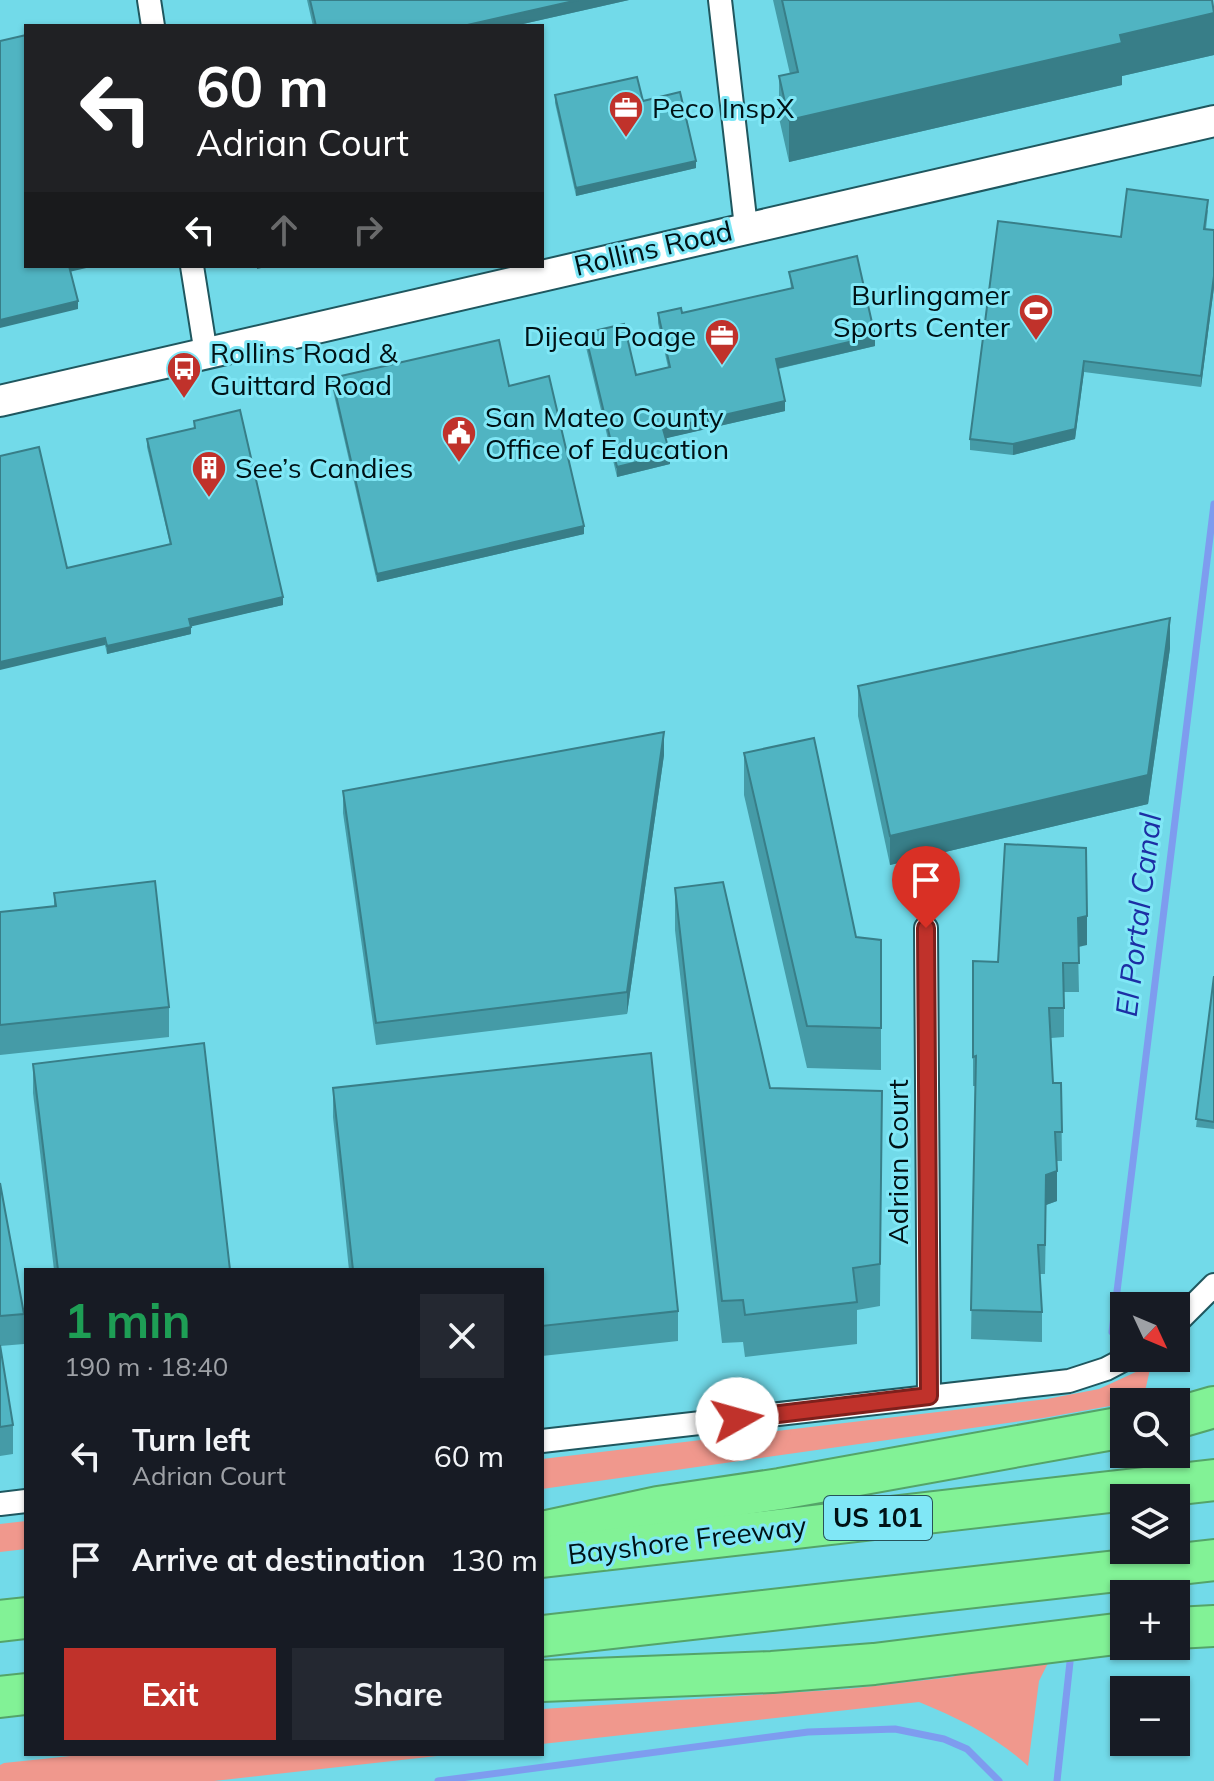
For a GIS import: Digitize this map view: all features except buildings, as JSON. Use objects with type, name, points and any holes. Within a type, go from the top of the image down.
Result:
[{"type":"highway","points":[[1190,1414],[1214,1407]]},
{"type":"highway","points":[[544,1532],[658,1507],[780,1489],[1110,1430]]},
{"type":"highway","points":[[1103,1493],[1214,1470]]},
{"type":"highway","name":"Bayshore Freeway","points":[[544,1557],[1214,1480]]},
{"type":"highway","points":[[544,1636],[1214,1560]]},
{"type":"highway","points":[[0,1621],[24,1618]]},
{"type":"highway","points":[[1190,1627],[1214,1626]]},
{"type":"highway","points":[[544,1681],[756,1673],[874,1664],[1110,1635]]},
{"type":"highway","points":[[0,1697],[24,1694]]},
{"type":"highway","points":[[0,1704],[24,1703]]},
{"type":"main road","name":"Rollins Road","points":[[0,401],[1214,121]]},
{"type":"street","points":[[149,0],[153,24]]},
{"type":"street","points":[[720,0],[746,227]]},
{"type":"street","points":[[192,268],[206,354]]},
{"type":"street","name":"Adrian Court","points":[[926,928],[929,1396]]},
{"type":"street","points":[[1190,1309],[1214,1285]]},
{"type":"street","points":[[544,1441],[1069,1381],[1110,1367]]},
{"type":"street","points":[[0,1504],[24,1501]]},
{"type":"shaded area","points":[[1136,1372],[1149,1372],[1146,1388],[1110,1388],[1110,1406],[544,1489],[544,1459],[1047,1399],[1099,1389]]},
{"type":"shaded area","points":[[24,1521],[24,1549],[0,1552],[0,1524]]},
{"type":"shaded area","points":[[1051,1657],[1039,1681],[1028,1766],[976,1729],[919,1702],[544,1744],[544,1709],[847,1689],[952,1677],[990,1665]]},
{"type":"shaded area","points":[[71,1756],[437,1756],[214,1781],[0,1781],[0,1765]]},
{"type":"waterway","name":"El Portal Canal","points":[[1117,1292],[1214,504]]},
{"type":"waterway","name":"El Portal Canal","points":[[1057,1781],[1070,1662]]},
{"type":"waterway","points":[[438,1781],[808,1732],[895,1729],[944,1739],[967,1749],[999,1781]]},
{"type":"place","name":"Peco InspX","points":[[626,139]]},
{"type":"place","name":"Burlingamer Sports Center","points":[[1036,342]]},
{"type":"place","name":"Dijeau Poage","points":[[722,367]]},
{"type":"place","name":"Rollins Road & Guittard Road","points":[[184,400]]},
{"type":"place","name":"San Mateo County Office of Education","points":[[459,464]]},
{"type":"place","name":"See’s Candies","points":[[209,499]]},
{"type":"route","points":[[737,1419],[929,1396],[926,928]]}]
